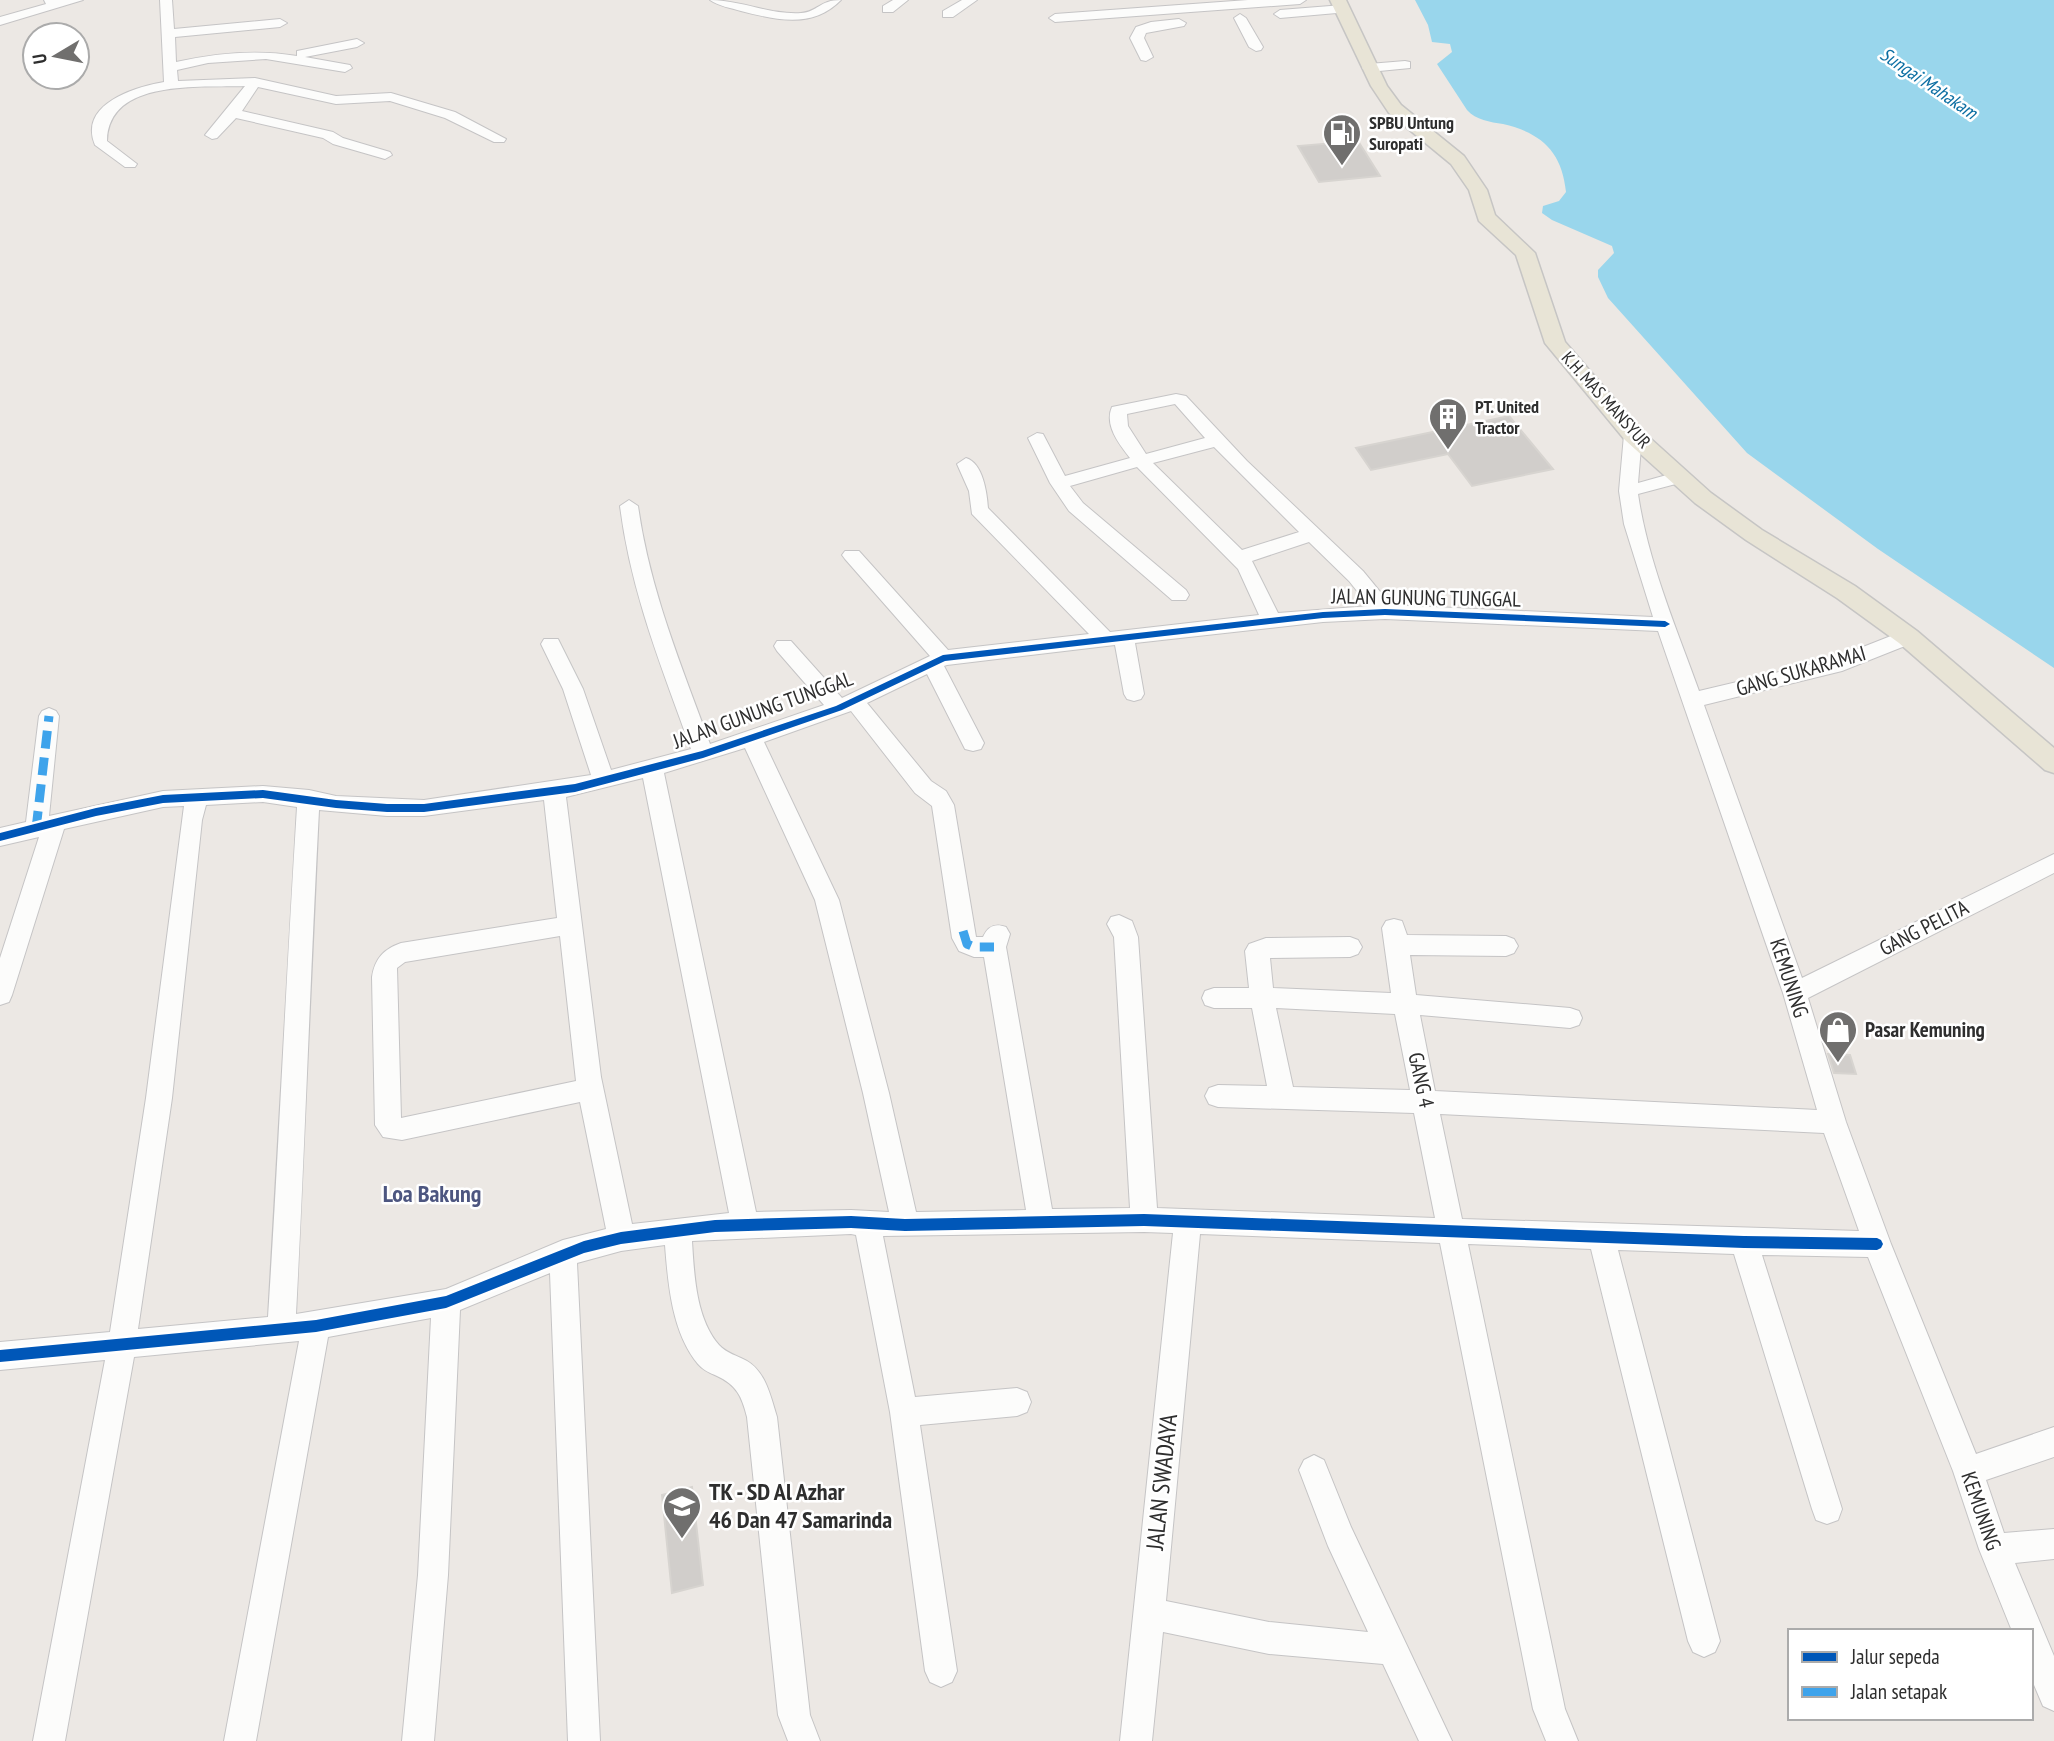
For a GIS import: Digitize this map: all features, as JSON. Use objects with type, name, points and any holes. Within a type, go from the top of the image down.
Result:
[{"type":"main road","name":"K.H. MAS MANSYUR","points":[[1340,4],[1369,68],[1395,109],[1458,160],[1465,169],[1478,190],[1486,217],[1525,253],[1555,343],[1633,435],[1703,498],[1754,535],[1846,592],[1908,637],[2054,763]]},
{"type":"street","points":[[0,21],[52,3],[77,0]]},
{"type":"street","points":[[166,0],[172,85]]},
{"type":"street","points":[[716,0],[747,8],[803,16],[813,15],[835,0]]},
{"type":"street","points":[[747,8],[761,0]]},
{"type":"street","points":[[888,9],[902,0]]},
{"type":"street","points":[[948,14],[971,0]]},
{"type":"street","points":[[1055,19],[1300,0]]},
{"type":"street","points":[[1146,57],[1137,38],[1141,30],[1167,23],[1240,18],[1340,4]]},
{"type":"street","points":[[1240,18],[1256,47]]},
{"type":"street","points":[[167,34],[280,23]]},
{"type":"street","points":[[289,57],[357,43]]},
{"type":"street","points":[[170,66],[249,55],[289,57],[345,68]]},
{"type":"street","points":[[1369,68],[1405,65]]},
{"type":"street","points":[[212,135],[233,113],[255,82]]},
{"type":"street","points":[[130,164],[100,142],[99,131],[103,118],[115,103],[129,93],[172,85],[255,82],[336,100],[384,97],[403,100],[476,125],[499,139]]},
{"type":"street","points":[[233,113],[328,135],[338,141],[385,155]]},
{"type":"street","points":[[1271,620],[1255,581],[1239,558],[1205,528],[1142,461],[1124,435],[1116,416],[1118,411],[1175,399],[1183,403],[1217,440],[1371,591],[1385,612]]},
{"type":"street","name":"KEMUNING","points":[[1633,435],[1628,491],[1633,524],[1665,624],[1795,993],[1833,1122],[1877,1244],[1968,1471],[1994,1549],[2027,1629]]},
{"type":"street","points":[[1037,438],[1059,483],[1076,507],[1179,595]]},
{"type":"street","points":[[1059,483],[1217,440]]},
{"type":"street","points":[[966,464],[978,491],[979,510],[1115,638],[1134,694]]},
{"type":"street","points":[[1628,491],[1681,477]]},
{"type":"street","points":[[629,506],[635,552],[645,593],[703,754]]},
{"type":"street","points":[[1239,558],[1312,534]]},
{"type":"street","points":[[852,555],[938,661],[973,743]]},
{"type":"street","name":"JALAN GUNUNG TUNGGAL","points":[[0,837],[96,812],[163,799],[263,794],[387,808],[424,808],[554,791],[604,781],[703,754],[846,704],[938,661],[1115,638],[1271,620],[1385,612],[1665,624]]},
{"type":"street","name":"GANG SUKARAMAI","points":[[1693,700],[1835,666],[1908,637]]},
{"type":"street","points":[[551,644],[573,689],[604,781]]},
{"type":"street","points":[[785,646],[846,704],[923,787],[943,804],[964,939],[974,947],[996,941],[1041,1222]]},
{"type":"street","points":[[0,995],[45,827],[49,716]]},
{"type":"street","points":[[751,737],[827,900],[876,1093],[905,1225]]},
{"type":"street","points":[[652,769],[745,1225]]},
{"type":"street","points":[[554,791],[590,1089],[621,1238]]},
{"type":"street","points":[[49,1741],[122,1343],[159,1098],[191,820],[197,798]]},
{"type":"street","points":[[281,1328],[295,1106],[300,941],[309,798]]},
{"type":"street","name":"GANG PELITA","points":[[1795,993],[2054,863]]},
{"type":"street","points":[[1119,924],[1124,928],[1126,937],[1144,1220]]},
{"type":"street","points":[[570,925],[401,953],[391,958],[385,965],[384,976],[388,1125],[392,1129],[402,1129],[590,1089]]},
{"type":"street","name":"GANG 4","points":[[1506,946],[1395,936],[1405,1004],[1549,1709],[1562,1741]]},
{"type":"street","points":[[1282,1097],[1262,997],[1257,951],[1266,948],[1350,947]]},
{"type":"street","points":[[1214,998],[1262,997],[1405,1004],[1570,1017]]},
{"type":"street","points":[[1218,1096],[1427,1102],[1833,1122]]},
{"type":"street","points":[[0,1356],[316,1326],[446,1302],[563,1253],[621,1238],[745,1225],[1144,1220],[1744,1242],[1877,1244]]},
{"type":"street","name":"JALAN SWADAYA","points":[[1136,1741],[1188,1223]]},
{"type":"street","points":[[867,1224],[904,1412],[941,1671]]},
{"type":"street","points":[[678,1230],[679,1255],[693,1326],[709,1355],[744,1376],[752,1387],[762,1417],[794,1715],[804,1741]]},
{"type":"street","points":[[1601,1236],[1704,1642]]},
{"type":"street","points":[[1744,1242],[1827,1509]]},
{"type":"street","points":[[563,1253],[584,1741]]},
{"type":"street","points":[[418,1741],[433,1575],[446,1302]]},
{"type":"street","points":[[240,1741],[316,1326]]},
{"type":"street","points":[[904,1412],[1017,1402]]},
{"type":"street","points":[[1968,1471],[2054,1442]]},
{"type":"street","points":[[1314,1470],[1339,1535],[1436,1741]]},
{"type":"street","points":[[1994,1549],[2054,1544]]},
{"type":"street","points":[[1149,1613],[1259,1638],[1392,1649]]},
{"type":"street","points":[[2033,1643],[2054,1695]]},
{"type":"water","name":"Sungai Mahakam","points":[[1415,0],[2054,0],[2054,668],[1878,549],[1747,453],[1608,298],[1598,277],[1598,270],[1614,253],[1612,246],[1542,213],[1543,206],[1559,201],[1566,192],[1555,155],[1548,146],[1529,133],[1484,120],[1467,110],[1437,64],[1452,52],[1450,44],[1432,42],[1428,25]]},
{"type":"building","name":"SPBU Untung Suropati","points":[[1358,141],[1380,176],[1319,182],[1298,146]]},
{"type":"building","name":"PT. United Tractor","points":[[1509,416],[1553,469],[1472,486],[1448,454],[1371,470],[1356,448]]},
{"type":"building","name":"Pasar Kemuning","points":[[1828,1054],[1850,1055],[1856,1074],[1834,1073]]},
{"type":"building","name":"TK - SD Al Azhar 46 Dan 47 Samarinda","points":[[692,1487],[703,1585],[672,1593],[662,1495]]},
{"type":"marked path","points":[[36,829],[49,716]]},
{"type":"marked path","points":[[963,931],[967,944],[974,947],[994,947]]},
{"type":"cycle path","points":[[0,837],[96,812],[163,799],[263,794],[336,804],[424,808],[575,788],[703,754],[839,708],[943,658],[1323,615],[1385,612],[1665,624]]},
{"type":"cycle path","points":[[0,1356],[316,1326],[446,1302],[584,1247],[621,1238],[715,1226],[1144,1220],[1744,1242],[1877,1244]]},
{"type":"place","name":"SPBU Untung Suropati","points":[[1342,167]]},
{"type":"place","name":"PT. United Tractor","points":[[1448,451]]},
{"type":"place","name":"Pasar Kemuning","points":[[1838,1064]]},
{"type":"place","name":"TK - SD Al Azhar 46 Dan 47 Samarinda","points":[[682,1540]]},
{"type":"district","name":"Loa Bakung","points":[[432,1194]]}]
